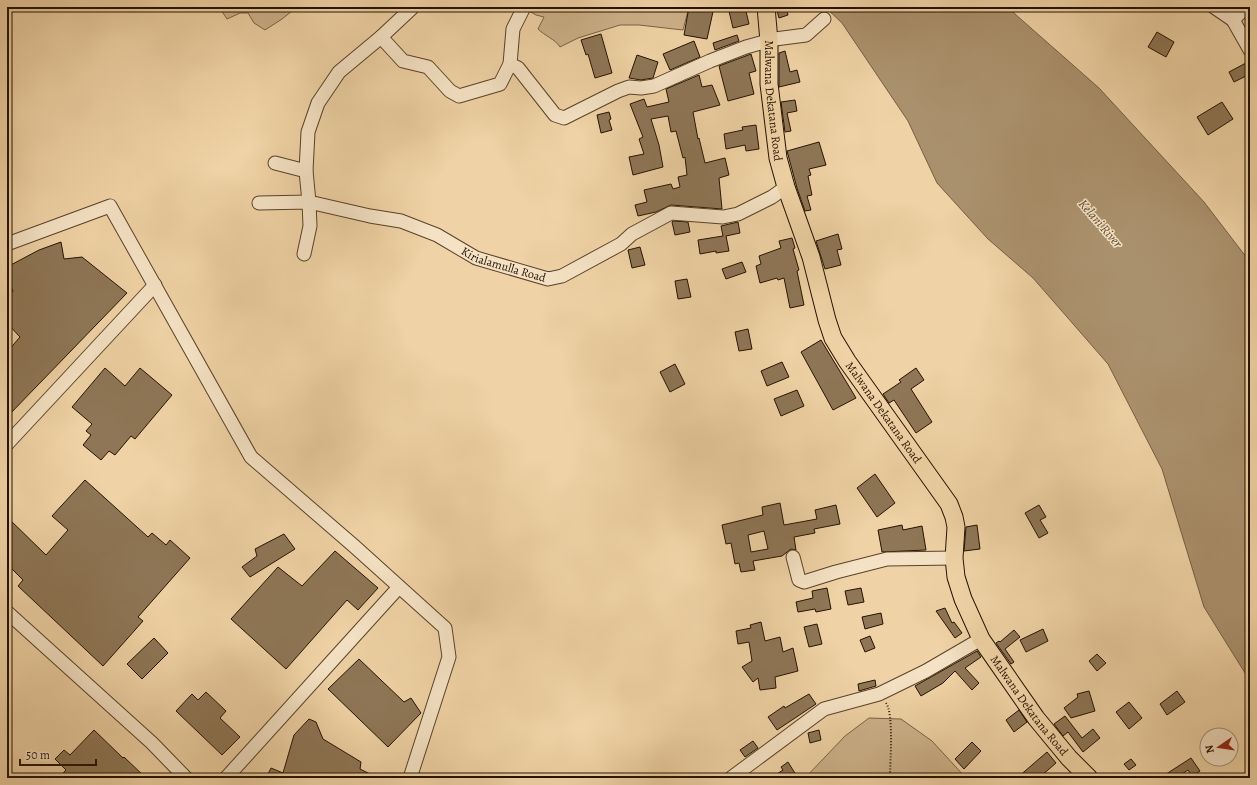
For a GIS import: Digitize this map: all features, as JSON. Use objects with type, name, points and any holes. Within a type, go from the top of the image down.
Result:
[{"type":"main road","name":"Malwana Dekatana Road","points":[[766,7],[769,41],[769,84],[778,158],[786,187],[811,257],[827,320],[834,338],[847,361],[949,504],[956,527],[954,558],[956,577],[963,599],[981,639],[1036,718],[1069,758],[1089,778]]},
{"type":"street","points":[[304,254],[310,226],[306,171],[308,132],[318,103],[339,72],[381,37],[413,7]]},
{"type":"street","points":[[381,37],[403,62],[428,67],[450,91],[459,96],[500,84],[510,64],[513,29],[524,7]]},
{"type":"street","points":[[1214,7],[1233,20],[1250,50]]},
{"type":"street","points":[[1233,20],[1246,7]]},
{"type":"street","points":[[510,64],[518,68],[555,115],[564,118],[629,87],[642,88],[654,86],[710,60],[746,47],[775,39],[806,35],[824,19]]},
{"type":"street","points":[[275,162],[306,171]]},
{"type":"street","name":"Kirialamulla Road","points":[[259,203],[309,202],[370,216],[401,221],[437,235],[476,258],[548,279],[562,276],[621,244],[632,234],[671,213],[722,217],[738,214],[772,197],[786,187]]},
{"type":"street","points":[[7,244],[110,206],[252,457],[445,628],[448,657],[410,778]]},
{"type":"street","points":[[7,444],[155,285]]},
{"type":"street","points":[[793,557],[799,580],[804,582],[887,559],[954,558]]},
{"type":"street","points":[[226,778],[399,588]]},
{"type":"street","points":[[7,612],[152,743],[186,778]]},
{"type":"street","points":[[731,778],[824,709],[879,694],[926,671],[981,639]]},
{"type":"path","points":[[879,694],[889,707],[891,728],[890,778]]},
{"type":"shaded area","points":[[219,7],[297,7],[265,30],[254,23],[248,13],[240,13],[227,19]]},
{"type":"shaded area","points":[[532,7],[689,7],[683,30],[639,25],[620,25],[578,38],[560,47],[538,29],[544,17],[529,11]]},
{"type":"shaded area","points":[[869,718],[901,719],[932,741],[966,778],[805,778],[845,736]]},
{"type":"water","name":"Kelani River","points":[[825,7],[1009,7],[1099,88],[1204,202],[1250,262],[1250,681],[1204,607],[1162,469],[1108,364],[1033,278],[988,239],[937,183],[908,121],[842,23]]},
{"type":"building","points":[[689,7],[714,7],[707,39],[684,35]]},
{"type":"building","points":[[728,7],[745,7],[749,24],[733,28]]},
{"type":"building","points":[[776,7],[786,7],[788,15],[779,18]]},
{"type":"building","points":[[1157,32],[1174,42],[1166,57],[1148,47]]},
{"type":"building","points":[[601,34],[612,73],[595,78],[588,54],[586,55],[581,40]]},
{"type":"building","points":[[737,35],[739,41],[715,50],[713,43]]},
{"type":"building","points":[[694,41],[700,57],[670,70],[663,54]]},
{"type":"building","points":[[785,51],[790,72],[797,70],[800,82],[779,87],[779,53]]},
{"type":"building","points":[[751,54],[756,71],[749,73],[754,94],[728,101],[719,66]]},
{"type":"building","points":[[637,55],[658,62],[653,78],[641,80],[629,78]]},
{"type":"building","points":[[1246,63],[1250,70],[1250,74],[1234,82],[1229,72]]},
{"type":"building","points":[[699,75],[702,87],[712,85],[720,105],[693,112],[698,139],[699,138],[705,163],[725,158],[729,175],[719,178],[722,209],[671,205],[656,212],[638,216],[635,205],[647,202],[644,190],[671,184],[673,189],[680,187],[678,177],[687,175],[685,157],[683,158],[676,131],[671,132],[668,116],[651,119],[659,145],[663,167],[633,175],[629,157],[644,154],[639,139],[643,137],[630,104],[644,99],[647,107],[669,102],[666,89]]},
{"type":"building","points":[[795,100],[797,111],[787,113],[791,131],[785,132],[781,102]]},
{"type":"building","points":[[1222,102],[1233,119],[1208,135],[1197,117]]},
{"type":"building","points":[[609,112],[611,119],[609,120],[612,130],[601,133],[597,115]]},
{"type":"building","points":[[756,125],[759,149],[746,151],[745,145],[726,149],[724,134],[743,130],[742,127]]},
{"type":"building","points":[[819,142],[826,165],[809,169],[811,175],[808,176],[812,195],[807,196],[811,210],[805,211],[787,151]]},
{"type":"building","points":[[673,221],[688,222],[690,232],[675,235]]},
{"type":"building","points":[[738,222],[740,233],[726,236],[729,251],[716,253],[716,251],[700,254],[698,240],[723,236],[721,226]]},
{"type":"building","points":[[838,234],[842,249],[837,250],[841,265],[825,269],[816,241]]},
{"type":"building","points":[[792,238],[795,248],[793,249],[799,270],[797,271],[804,305],[790,308],[784,278],[778,280],[777,278],[760,283],[756,266],[761,264],[759,256],[781,248],[779,241]]},
{"type":"building","points":[[61,242],[64,259],[82,257],[127,293],[7,417],[7,352],[20,337],[7,323],[7,297],[13,291],[7,279],[7,267],[39,250]]},
{"type":"building","points":[[640,247],[645,265],[632,268],[628,250]]},
{"type":"building","points":[[742,262],[746,272],[726,279],[722,269]]},
{"type":"building","points":[[687,279],[691,297],[678,299],[675,281]]},
{"type":"building","points":[[748,329],[752,349],[739,351],[735,332]]},
{"type":"building","points":[[821,340],[856,398],[833,410],[801,352]]},
{"type":"building","points":[[782,362],[789,377],[767,386],[761,371]]},
{"type":"building","points":[[675,364],[685,384],[670,392],[660,372]]},
{"type":"building","points":[[105,368],[125,386],[140,368],[172,395],[135,439],[131,436],[115,455],[109,451],[101,460],[83,445],[91,435],[86,431],[92,424],[72,407]]},
{"type":"building","points":[[916,368],[924,380],[911,389],[932,422],[916,433],[894,400],[889,403],[883,394],[901,382],[899,380]]},
{"type":"building","points":[[797,390],[804,406],[781,416],[774,399]]},
{"type":"building","points":[[875,474],[895,503],[877,517],[857,488]]},
{"type":"building","points":[[85,480],[148,537],[152,533],[166,545],[170,540],[190,558],[138,617],[143,621],[103,666],[18,586],[23,580],[7,564],[7,517],[46,555],[68,530],[52,516]]},
{"type":"building","points":[[780,503],[784,525],[817,519],[815,510],[836,505],[840,524],[814,529],[815,533],[794,537],[796,550],[791,549],[782,556],[753,561],[755,570],[741,572],[739,563],[735,564],[731,543],[726,544],[722,525],[763,515],[762,507]],"holes":[[[764,531],[768,549],[751,552],[748,535]]]},
{"type":"building","points":[[1039,505],[1046,517],[1040,520],[1048,533],[1039,538],[1025,513]]},
{"type":"building","points":[[902,525],[903,530],[922,526],[926,550],[882,552],[878,530]]},
{"type":"building","points":[[977,525],[980,549],[964,551],[966,527]]},
{"type":"building","points":[[284,534],[295,549],[250,577],[242,567],[257,556],[255,549]]},
{"type":"building","points":[[335,551],[378,588],[358,610],[347,600],[286,669],[231,619],[278,567],[302,586]]},
{"type":"building","points":[[827,588],[831,609],[816,612],[815,609],[798,612],[796,602],[813,598],[812,591]]},
{"type":"building","points":[[861,588],[864,602],[848,605],[845,591]]},
{"type":"building","points":[[945,608],[952,623],[954,622],[962,633],[955,638],[936,611]]},
{"type":"building","points":[[881,613],[883,624],[865,629],[862,617]]},
{"type":"building","points":[[761,622],[765,641],[780,637],[783,652],[793,648],[798,671],[775,677],[776,688],[760,690],[758,678],[753,682],[742,667],[752,661],[749,642],[738,644],[736,631],[751,628],[750,625]]},
{"type":"building","points":[[817,624],[822,644],[809,647],[804,627]]},
{"type":"building","points":[[1043,629],[1048,641],[1026,652],[1020,640]]},
{"type":"building","points":[[1014,630],[1020,637],[1005,649],[1014,662],[1011,664],[996,643],[999,641],[1000,642]]},
{"type":"building","points":[[870,636],[875,648],[865,652],[860,640]]},
{"type":"building","points":[[154,638],[168,653],[142,679],[127,664]]},
{"type":"building","points":[[977,651],[981,657],[965,668],[979,683],[972,690],[955,671],[943,683],[921,696],[915,686]]},
{"type":"building","points":[[1097,654],[1106,663],[1097,671],[1089,661]]},
{"type":"building","points":[[359,659],[404,702],[411,698],[421,713],[388,747],[328,689]]},
{"type":"building","points":[[875,680],[876,686],[859,691],[858,684]]},
{"type":"building","points":[[1089,691],[1095,711],[1071,718],[1064,708],[1078,697],[1077,694]]},
{"type":"building","points":[[1177,691],[1185,702],[1167,715],[1160,704]]},
{"type":"building","points":[[206,692],[226,711],[220,718],[240,737],[222,755],[176,711],[192,694],[198,700]]},
{"type":"building","points":[[809,694],[816,704],[777,730],[768,717],[784,706],[785,708]]},
{"type":"building","points":[[1129,702],[1142,718],[1129,729],[1116,712]]},
{"type":"building","points":[[1019,710],[1027,722],[1014,732],[1006,720]]},
{"type":"building","points":[[1065,716],[1082,738],[1093,729],[1100,738],[1083,752],[1068,732],[1063,736],[1054,724]]},
{"type":"building","points":[[309,719],[316,722],[323,739],[361,762],[360,769],[378,778],[266,778],[271,768],[283,773],[294,735]]},
{"type":"building","points":[[94,730],[146,778],[58,778],[66,770],[55,759],[64,750],[70,755]]},
{"type":"building","points":[[819,730],[821,740],[810,743],[808,733]]},
{"type":"building","points":[[753,741],[758,748],[745,757],[740,750]]},
{"type":"building","points":[[972,742],[981,751],[964,769],[955,759]]},
{"type":"building","points":[[1047,752],[1056,763],[1041,776],[1038,773],[1033,778],[1017,778]]},
{"type":"building","points":[[1191,758],[1200,771],[1192,776],[1188,770],[1176,778],[1160,778]]},
{"type":"building","points":[[1131,759],[1136,765],[1129,770],[1124,764]]},
{"type":"building","points":[[788,762],[798,778],[771,778],[783,770],[781,767]]}]
